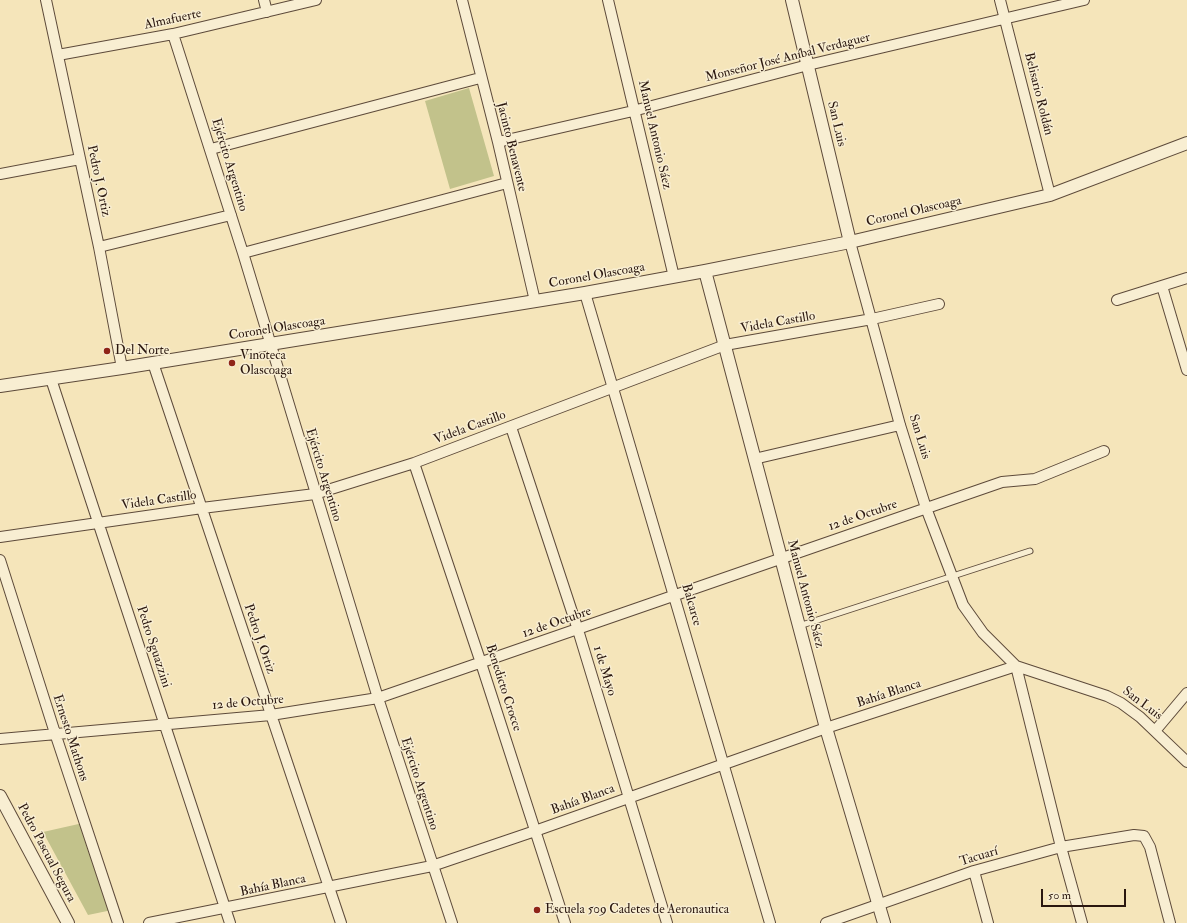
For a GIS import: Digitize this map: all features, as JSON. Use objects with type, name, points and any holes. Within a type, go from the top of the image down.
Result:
[{"type":"street","name":"Pedro J. Ortiz","points":[[46,0],[99,247],[122,368]]},
{"type":"street","points":[[264,0],[267,12]]},
{"type":"street","name":"Almafuerte","points":[[58,55],[173,34],[316,0]]},
{"type":"street","name":"Jacinto Benavente","points":[[462,0],[480,78],[498,142],[535,301]]},
{"type":"street","name":"Manuel Antonio Sáez","points":[[608,0],[633,111],[674,277]]},
{"type":"street","name":"San Luis","points":[[792,0],[850,242],[900,425],[926,508],[951,577],[963,605],[983,633],[1016,666],[1107,696],[1140,716],[1187,762]]},
{"type":"street","name":"Belisario Roldán","points":[[1000,0],[1050,195]]},
{"type":"street","name":"Monseñor José Aníbal Verdaguer","points":[[498,142],[633,111],[808,65],[1005,20],[1084,0]]},
{"type":"street","name":"Ejército Argentino","points":[[173,34],[211,149],[378,698],[452,923]]},
{"type":"street","points":[[211,149],[480,78]]},
{"type":"street","name":"Coronel Olascoaga","points":[[0,386],[153,364],[585,293],[850,242],[1050,195],[1187,143]]},
{"type":"street","points":[[0,174],[80,159]]},
{"type":"street","points":[[243,253],[507,184]]},
{"type":"street","points":[[99,247],[231,215]]},
{"type":"street","name":"Manuel Antonio Sáez","points":[[705,271],[826,728],[884,923]]},
{"type":"street","points":[[1117,300],[1187,278]]},
{"type":"street","points":[[1162,286],[1187,370]]},
{"type":"street","name":"Balcarce","points":[[585,293],[770,923]]},
{"type":"street","name":"Videla Castillo","points":[[0,537],[202,508],[315,494],[414,462],[511,427],[725,345],[872,319],[940,304]]},
{"type":"street","name":"Pedro J. Ortiz","points":[[153,364],[341,923]]},
{"type":"street","name":"Pedro Sguazzini","points":[[51,379],[230,923]]},
{"type":"street","points":[[754,459],[900,425]]},
{"type":"street","name":"1 de Mayo","points":[[511,427],[578,630],[667,923]]},
{"type":"street","name":"12 de Octubre","points":[[0,739],[165,723],[271,715],[378,698],[578,630],[674,594],[1002,482],[1035,479],[1104,451]]},
{"type":"street","name":"Benedicto Crocce","points":[[414,462],[565,923]]},
{"type":"street","name":"Ernesto Mathons","points":[[0,560],[118,923]]},
{"type":"street","points":[[1016,666],[1061,847],[1082,923]]},
{"type":"street","name":"Bahía Blanca","points":[[149,923],[225,909],[432,866],[826,728],[1016,666]]},
{"type":"street","points":[[1155,731],[1187,693]]},
{"type":"street","name":"Pedro Pascual Segura","points":[[0,796],[68,923]]},
{"type":"street","name":"Tacuarí","points":[[826,923],[974,871],[1061,847],[1134,834],[1144,836],[1150,847],[1170,923]]},
{"type":"street","points":[[974,871],[988,923]]},
{"type":"lane","points":[[800,626],[1030,552]]},
{"type":"green space","points":[[469,88],[494,176],[450,189],[425,101]]},
{"type":"green space","points":[[83,823],[112,910],[88,915],[43,832]]},
{"type":"place","name":"Del Norte","points":[[107,351]]},
{"type":"place","name":"Vinoteca Olascoaga","points":[[232,363]]},
{"type":"place","name":"Escuela 509 Cadetes de Aeronautica","points":[[537,910]]}]
